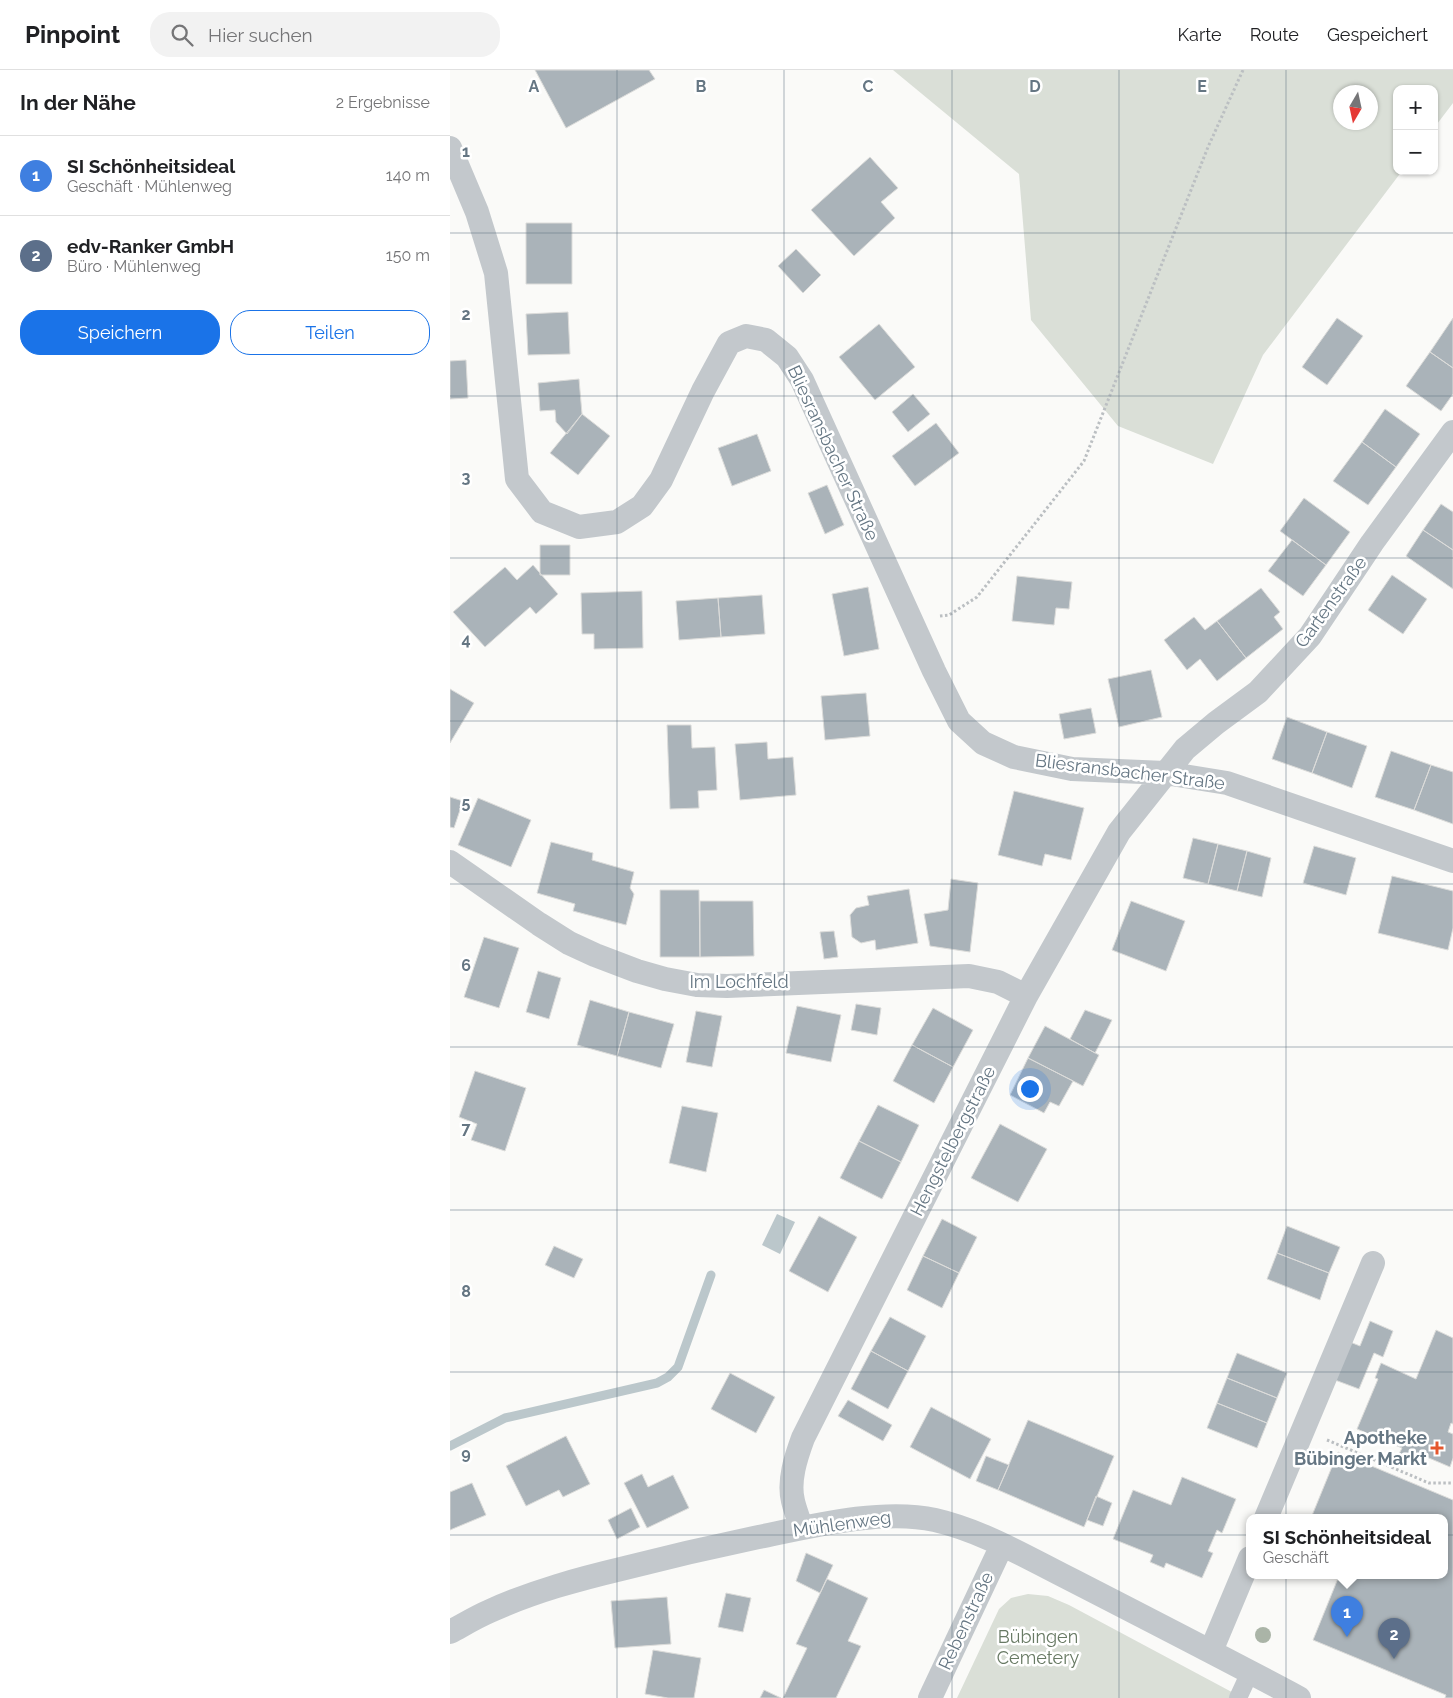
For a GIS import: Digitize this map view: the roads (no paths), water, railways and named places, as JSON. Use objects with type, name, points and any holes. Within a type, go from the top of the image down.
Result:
[{"type":"street","name":"Bliesransbacher Straße","points":[[450,148],[477,212],[496,273],[517,479],[542,512],[579,527],[617,522],[642,506],[661,480],[703,391],[729,343],[746,336],[766,340],[787,357],[802,380],[909,620],[959,721],[982,744],[1014,757],[1072,769],[1165,773],[1228,783],[1453,861]]},
{"type":"street","name":"Gartenstraße","points":[[1165,773],[1186,749],[1216,723],[1258,692],[1310,636],[1372,543],[1453,432]]},
{"type":"street","name":"Hengstelbergstraße","points":[[802,1528],[792,1499],[792,1492],[796,1458],[803,1438],[1026,996],[1119,832],[1165,773]]},
{"type":"street","name":"Im Lochfeld","points":[[450,862],[569,943],[637,971],[665,979],[697,985],[727,986],[968,976],[998,982],[1026,996]]},
{"type":"street","points":[[1268,1514],[1373,1263]]},
{"type":"street","name":"Mühlenweg","points":[[450,1632],[489,1611],[534,1593],[580,1579],[690,1552],[802,1528],[877,1516],[907,1516],[964,1528],[1002,1545],[1211,1650],[1299,1698]]},
{"type":"street","name":"Rebenstraße","points":[[930,1698],[1002,1545]]},
{"type":"street","points":[[1211,1650],[1246,1567]]},
{"type":"street","points":[[1238,1698],[1250,1672]]},
{"type":"waterway","points":[[450,1446],[505,1418],[657,1383],[668,1377],[678,1367],[711,1275]]},
{"type":"place","name":"Apotheke Bübinger Markt","points":[[1437,1448]]},
{"type":"place","name":"SI Schönheitsideal","points":[[1347,1637]]},
{"type":"place","name":"edv-Ranker GmbH","points":[[1394,1659]]},
{"type":"park label","name":"Bübingen Cemetery","points":[[1038,1647]]}]
